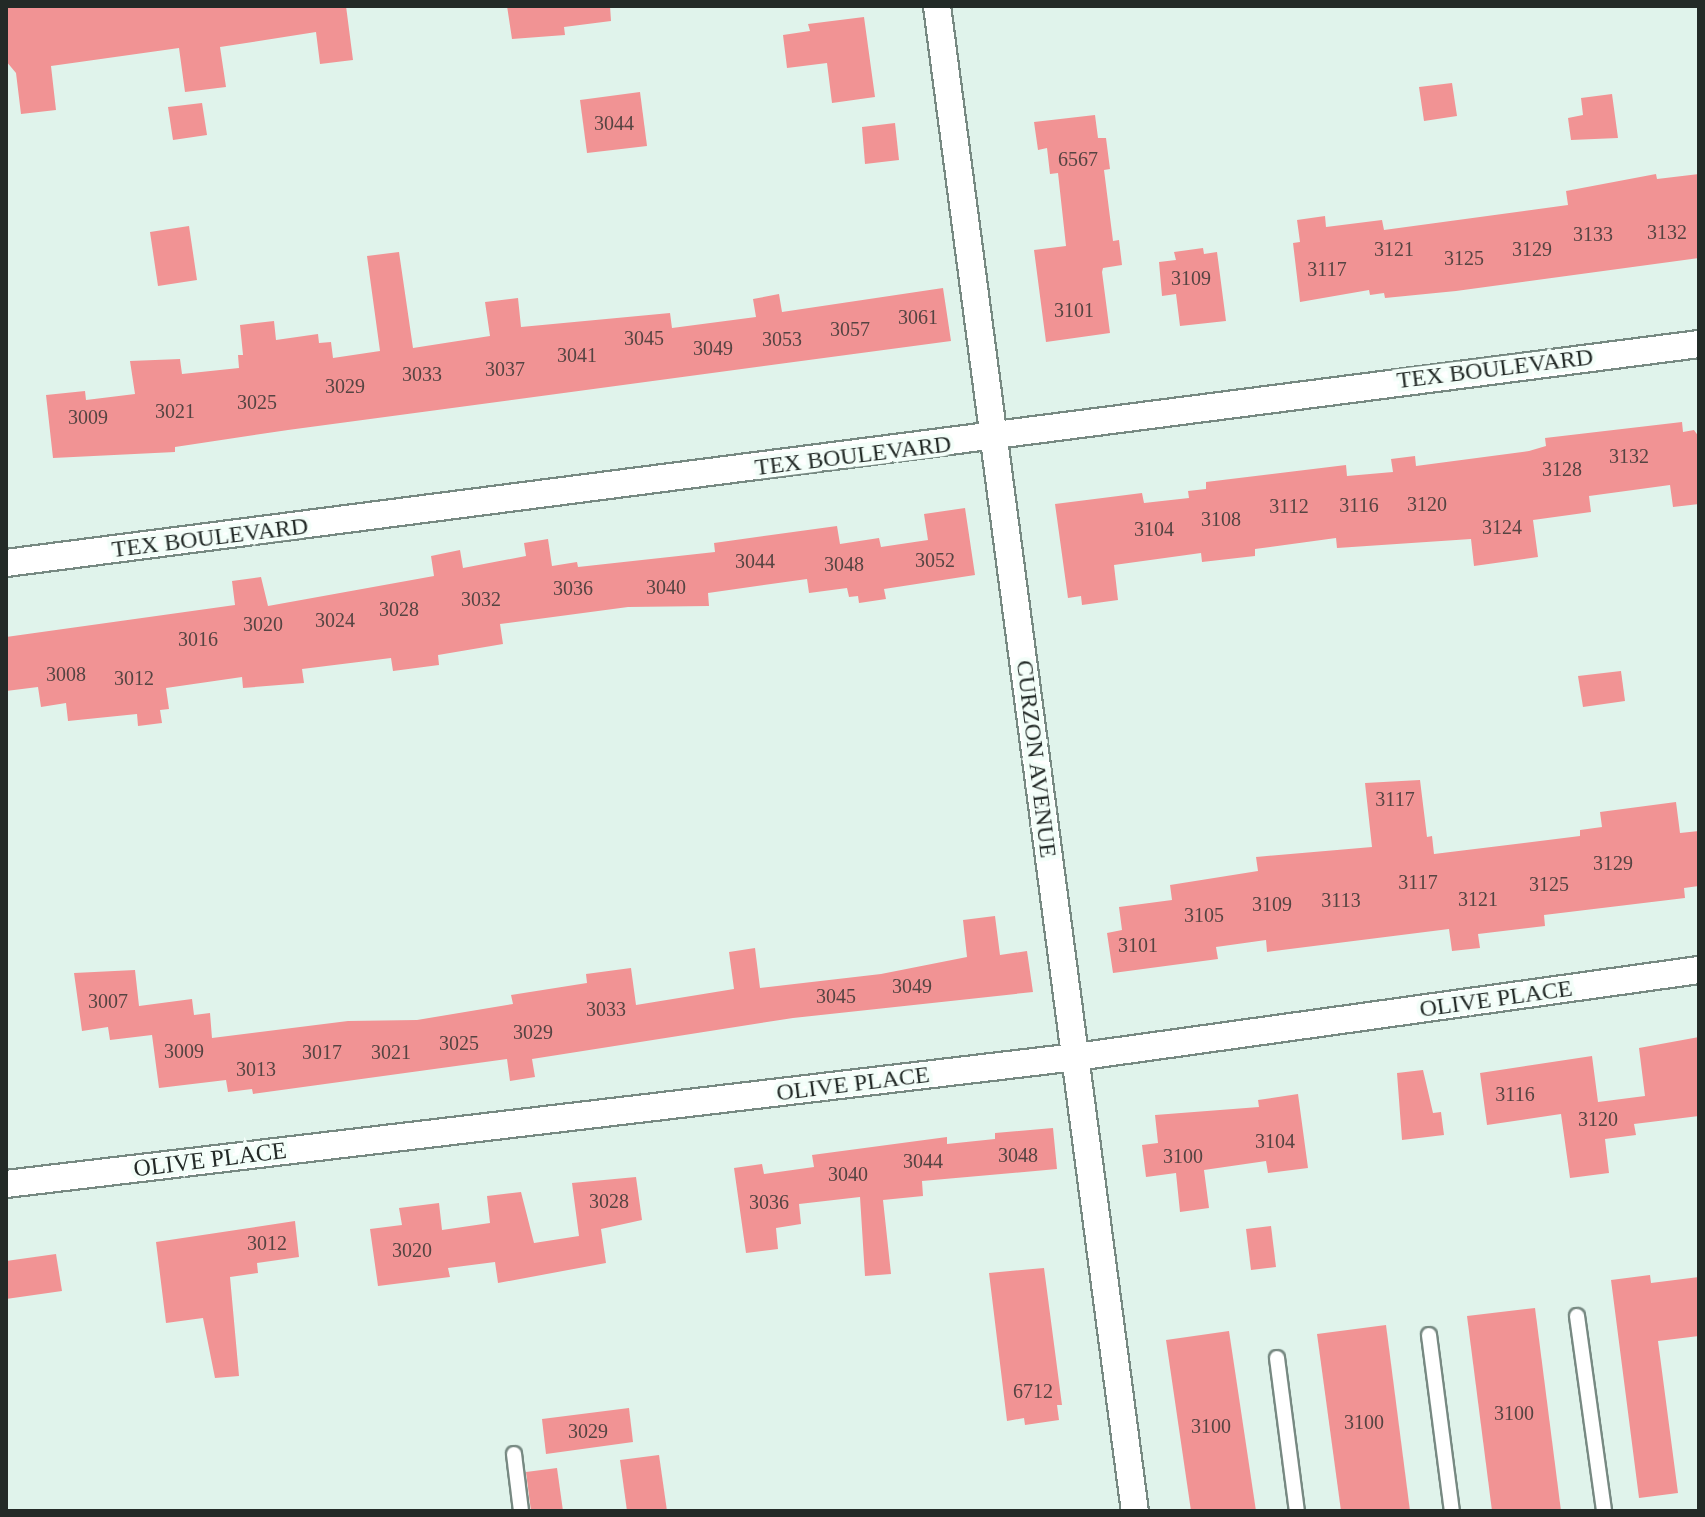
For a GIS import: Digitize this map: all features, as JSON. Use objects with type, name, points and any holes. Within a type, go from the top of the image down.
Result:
[{"type":"street","name":"CURZON AVENUE","points":[[937,6],[1135,1511]]},
{"type":"street","name":"TEX BOULEVARD","points":[[6,563],[994,438],[1699,344]]},
{"type":"street","name":"OLIVE PLACE","points":[[6,1184],[1076,1057],[1699,970]]},
{"type":"lane","points":[[1577,1316],[1604,1511]]},
{"type":"lane","points":[[1429,1335],[1452,1511]]},
{"type":"lane","points":[[1277,1358],[1297,1511]]},
{"type":"lane","points":[[514,1454],[521,1511]]},
{"type":"building","points":[[6,6],[346,6],[353,60],[320,64],[316,32],[220,47],[226,87],[185,92],[179,48],[51,66],[56,110],[21,114],[16,73],[6,61]]},
{"type":"building","points":[[507,6],[610,6],[611,21],[564,27],[565,35],[512,39]]},
{"type":"building","points":[[864,17],[875,97],[832,103],[827,63],[787,68],[783,35],[810,31],[808,24]]},
{"type":"building","points":[[1452,83],[1457,116],[1424,121],[1419,87]]},
{"type":"building","points":[[640,92],[647,146],[587,153],[580,100]]},
{"type":"building","points":[[1612,94],[1618,138],[1571,140],[1568,118],[1583,115],[1581,98]]},
{"type":"building","points":[[202,103],[207,135],[173,140],[168,107]]},
{"type":"building","points":[[1095,115],[1098,138],[1106,138],[1110,169],[1104,170],[1113,241],[1119,240],[1122,265],[1103,268],[1102,272],[1110,333],[1046,342],[1034,250],[1066,246],[1058,173],[1050,174],[1047,148],[1038,150],[1034,122]]},
{"type":"building","points":[[895,123],[899,160],[865,164],[862,127]]},
{"type":"building","points":[[1656,174],[1657,179],[1699,174],[1699,258],[1456,291],[1385,298],[1384,293],[1370,295],[1369,290],[1300,302],[1293,243],[1300,242],[1297,220],[1325,216],[1326,227],[1382,220],[1384,230],[1568,205],[1566,191]]},
{"type":"building","points":[[189,226],[197,280],[158,286],[150,232]]},
{"type":"building","points":[[1203,248],[1204,254],[1217,252],[1226,321],[1180,326],[1176,294],[1162,296],[1159,262],[1176,260],[1174,252]]},
{"type":"building","points":[[399,252],[413,348],[490,336],[485,302],[518,298],[521,327],[670,313],[672,328],[756,317],[753,299],[779,294],[782,312],[943,288],[951,341],[288,430],[175,447],[175,452],[53,458],[46,395],[85,391],[86,400],[135,394],[130,361],[180,359],[182,374],[239,368],[238,355],[243,355],[240,325],[274,321],[276,340],[318,334],[319,343],[331,342],[333,358],[380,351],[367,256]]},
{"type":"building","points":[[1682,422],[1683,432],[1694,430],[1699,437],[1699,504],[1673,507],[1670,485],[1589,496],[1591,512],[1533,520],[1538,557],[1474,566],[1471,539],[1337,548],[1336,538],[1255,549],[1255,556],[1202,562],[1201,553],[1114,565],[1118,600],[1082,605],[1081,596],[1068,598],[1055,504],[1142,493],[1144,503],[1189,498],[1188,491],[1206,489],[1206,482],[1346,465],[1347,476],[1393,472],[1391,459],[1415,456],[1416,466],[1529,451],[1546,446],[1545,438]]},
{"type":"building","points":[[965,508],[975,575],[884,589],[886,599],[859,603],[858,596],[849,597],[847,588],[809,593],[807,579],[708,593],[709,606],[628,607],[500,624],[503,644],[438,655],[439,665],[393,671],[391,658],[302,669],[304,683],[243,688],[242,677],[166,688],[169,709],[160,710],[162,723],[138,726],[137,714],[68,721],[66,703],[41,707],[38,687],[6,691],[6,637],[235,605],[232,581],[261,577],[268,606],[434,576],[431,556],[460,550],[463,568],[526,556],[524,543],[548,539],[552,566],[577,562],[578,567],[715,552],[714,543],[837,526],[840,544],[879,538],[881,547],[928,540],[924,514]]},
{"type":"building","points":[[1621,671],[1625,701],[1583,707],[1578,676]]},
{"type":"building","points":[[1420,780],[1427,837],[1432,836],[1434,854],[1580,836],[1580,830],[1602,827],[1600,812],[1676,802],[1680,833],[1699,831],[1699,886],[1684,888],[1685,898],[1544,915],[1545,926],[1478,934],[1480,948],[1452,951],[1449,929],[1267,952],[1266,940],[1216,947],[1218,959],[1113,973],[1107,933],[1122,930],[1119,907],[1172,900],[1170,885],[1258,871],[1256,857],[1372,847],[1365,783]]},
{"type":"building","points":[[995,916],[1000,955],[1027,951],[1033,992],[793,1018],[532,1059],[535,1077],[510,1081],[507,1059],[253,1094],[252,1089],[228,1092],[226,1080],[159,1088],[152,1035],[110,1040],[108,1027],[82,1031],[74,973],[135,970],[139,1006],[192,999],[194,1015],[210,1013],[212,1038],[348,1021],[417,1020],[513,1004],[511,995],[587,983],[586,974],[631,968],[636,1005],[734,989],[729,952],[755,948],[760,988],[881,974],[967,957],[963,920]]},
{"type":"building","points":[[1699,1037],[1699,1116],[1634,1124],[1636,1135],[1605,1139],[1609,1173],[1570,1178],[1561,1114],[1487,1125],[1480,1073],[1592,1056],[1598,1102],[1645,1096],[1639,1048]]},
{"type":"building","points":[[1423,1070],[1433,1113],[1441,1112],[1444,1135],[1402,1140],[1397,1073]]},
{"type":"building","points":[[1298,1094],[1308,1168],[1268,1173],[1266,1161],[1204,1170],[1209,1208],[1180,1212],[1176,1173],[1146,1177],[1142,1145],[1158,1143],[1155,1115],[1259,1107],[1258,1100]]},
{"type":"building","points":[[1053,1128],[1057,1169],[922,1181],[923,1196],[883,1200],[891,1274],[865,1276],[860,1197],[799,1204],[801,1224],[776,1228],[778,1249],[746,1253],[734,1168],[762,1164],[764,1174],[814,1167],[812,1155],[947,1137],[947,1144],[995,1139],[995,1133]]},
{"type":"building","points":[[636,1177],[642,1220],[601,1229],[606,1263],[498,1283],[495,1262],[448,1268],[450,1277],[378,1286],[370,1229],[402,1225],[399,1208],[439,1203],[442,1230],[490,1223],[487,1196],[521,1192],[534,1243],[579,1236],[572,1183]]},
{"type":"building","points":[[295,1221],[299,1257],[257,1263],[258,1273],[230,1277],[239,1376],[215,1378],[203,1318],[166,1323],[156,1242]]},
{"type":"building","points":[[1271,1226],[1276,1267],[1251,1270],[1246,1229]]},
{"type":"building","points":[[56,1254],[62,1291],[6,1299],[6,1261]]},
{"type":"building","points":[[1044,1268],[1062,1405],[1057,1405],[1059,1420],[1025,1425],[1024,1418],[1007,1421],[989,1273]]},
{"type":"building","points":[[1650,1275],[1651,1283],[1699,1277],[1699,1336],[1658,1341],[1678,1493],[1639,1498],[1611,1280]]},
{"type":"building","points":[[1535,1308],[1561,1511],[1492,1511],[1467,1316]]},
{"type":"building","points":[[1386,1325],[1410,1511],[1341,1511],[1317,1334]]},
{"type":"building","points":[[1229,1331],[1256,1511],[1191,1511],[1166,1340]]},
{"type":"building","points":[[629,1408],[633,1442],[546,1454],[542,1419]]},
{"type":"building","points":[[659,1455],[667,1511],[627,1511],[620,1460]]},
{"type":"building","points":[[557,1468],[563,1511],[531,1511],[526,1472]]}]
